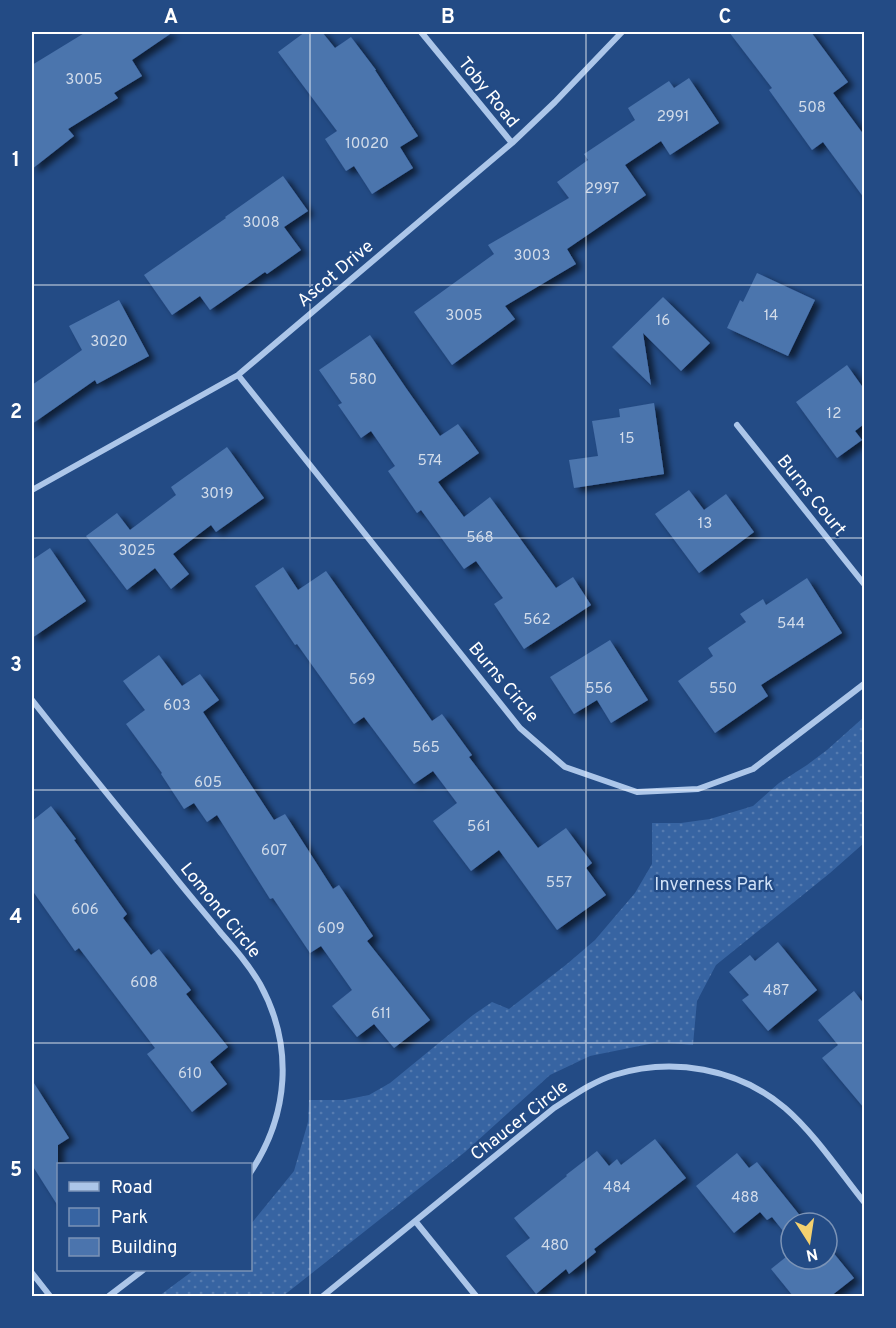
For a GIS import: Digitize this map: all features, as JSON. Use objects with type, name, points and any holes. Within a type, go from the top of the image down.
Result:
[{"type":"street","name":"Toby Road","points":[[421,32],[512,143]]},
{"type":"street","name":"Ascot Drive","points":[[32,490],[238,375],[512,143],[622,32]]},
{"type":"street","name":"Burns Circle","points":[[238,375],[520,728],[565,767],[637,792],[698,789],[753,769],[864,684]]},
{"type":"street","name":"Burns Court","points":[[737,425],[864,584]]},
{"type":"street","name":"Lomond Circle","points":[[32,700],[243,958],[271,1008],[279,1035],[282,1097],[275,1125],[262,1156],[252,1170]]},
{"type":"street","name":"Chaucer Circle","points":[[323,1296],[542,1118],[582,1089],[612,1076],[644,1068],[677,1066],[712,1071],[739,1080],[763,1092],[809,1132],[864,1202]]},
{"type":"street","points":[[416,1222],[476,1296]]},
{"type":"street","points":[[109,1296],[140,1271]]},
{"type":"street","points":[[32,1273],[50,1296]]},
{"type":"green space","name":"Inverness Park","points":[[864,717],[864,843],[716,965],[697,1001],[693,1045],[659,1042],[590,1056],[550,1075],[465,1152],[283,1296],[159,1296],[193,1271],[252,1271],[252,1223],[294,1171],[308,1122],[309,1100],[344,1100],[369,1095],[390,1083],[492,1002],[509,1009],[567,964],[595,940],[635,893],[652,864],[652,823],[681,823],[710,819],[753,806],[779,783],[827,750]]},
{"type":"building","points":[[86,32],[173,32],[132,60],[142,76],[114,93],[118,98],[68,129],[74,136],[32,169],[32,65]]},
{"type":"building","points":[[305,32],[322,32],[335,48],[351,37],[376,70],[418,136],[400,147],[413,168],[372,194],[354,166],[346,171],[325,139],[337,131],[278,52]]},
{"type":"building","points":[[729,32],[811,32],[848,82],[833,93],[864,135],[864,198],[823,142],[812,150],[769,90],[772,88]]},
{"type":"building","points":[[689,78],[719,123],[670,155],[661,141],[625,165],[646,195],[567,249],[576,264],[505,306],[515,319],[452,365],[414,312],[494,254],[488,245],[569,198],[557,182],[588,160],[584,154],[635,120],[628,108],[669,81],[674,88]]},
{"type":"building","points":[[283,176],[308,211],[284,227],[301,250],[210,310],[200,296],[172,315],[144,275]]},
{"type":"building","points":[[757,273],[815,300],[788,356],[727,328],[740,300],[743,302]]},
{"type":"building","points":[[663,297],[710,343],[681,371],[643,333],[651,385],[612,347]]},
{"type":"building","points":[[119,300],[149,356],[97,384],[95,380],[32,424],[32,385],[82,350],[69,326]]},
{"type":"building","points":[[370,335],[440,436],[458,424],[479,453],[438,482],[464,517],[490,497],[556,588],[573,577],[591,605],[524,649],[494,604],[503,598],[476,561],[464,569],[421,510],[417,513],[388,471],[395,466],[371,431],[361,438],[338,405],[342,403],[319,370]]},
{"type":"building","points":[[847,365],[864,389],[864,424],[855,431],[862,440],[837,458],[796,402]]},
{"type":"building","points":[[654,403],[664,474],[574,488],[569,460],[598,456],[592,421],[620,417],[619,409]]},
{"type":"building","points":[[227,447],[264,498],[216,532],[211,525],[173,554],[189,574],[171,589],[155,568],[127,590],[86,536],[117,513],[130,530],[176,495],[171,487]]},
{"type":"building","points":[[689,490],[704,510],[726,494],[754,532],[699,573],[655,514]]},
{"type":"building","points":[[50,548],[86,601],[32,638],[32,560]]},
{"type":"building","points":[[283,567],[298,590],[326,571],[432,721],[442,714],[472,755],[469,757],[538,848],[566,828],[592,863],[586,868],[606,895],[557,930],[499,850],[471,871],[433,821],[457,803],[433,771],[414,784],[364,717],[354,724],[297,644],[295,645],[255,586]]},
{"type":"building","points":[[807,578],[842,633],[761,685],[768,696],[715,733],[678,681],[713,656],[708,648],[746,622],[740,614],[763,599],[766,605]]},
{"type":"building","points":[[610,640],[648,700],[611,723],[597,700],[574,714],[550,677]]},
{"type":"building","points":[[159,655],[182,686],[200,674],[219,700],[203,712],[274,820],[285,814],[333,889],[339,885],[373,936],[367,941],[430,1020],[394,1048],[374,1024],[357,1037],[332,1006],[352,990],[321,946],[310,953],[273,898],[270,899],[217,815],[207,822],[194,803],[184,809],[162,773],[126,724],[145,710],[123,681]]},
{"type":"building","points":[[51,806],[127,914],[123,918],[151,955],[159,949],[191,990],[186,994],[228,1047],[210,1062],[227,1084],[192,1112],[147,1054],[155,1048],[79,948],[75,951],[32,890],[32,821]]},
{"type":"building","points":[[778,942],[817,990],[768,1031],[742,1000],[749,995],[729,972],[750,955],[755,961]]},
{"type":"building","points":[[854,991],[864,1004],[864,1108],[822,1058],[838,1045],[818,1020]]},
{"type":"building","points":[[32,1080],[69,1138],[58,1145],[57,1204],[32,1165]]},
{"type":"building","points":[[655,1139],[686,1178],[594,1249],[596,1252],[569,1274],[566,1269],[536,1294],[506,1256],[530,1238],[514,1218],[597,1151],[609,1166],[617,1159],[621,1165]]},
{"type":"building","points":[[737,1153],[749,1168],[757,1162],[796,1211],[779,1211],[779,1226],[772,1217],[767,1220],[760,1212],[734,1233],[696,1186]]},
{"type":"building","points":[[839,1260],[854,1278],[831,1296],[793,1296],[771,1269],[779,1263],[779,1271],[839,1271]]}]
